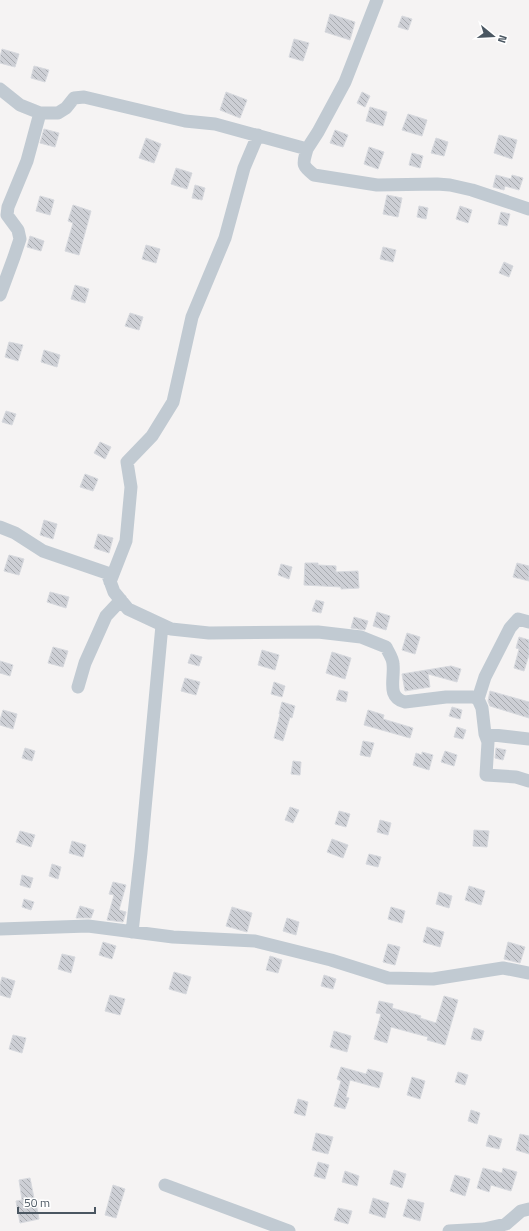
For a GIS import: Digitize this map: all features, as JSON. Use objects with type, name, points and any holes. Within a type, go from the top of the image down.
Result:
[{"type":"street","points":[[377,0],[345,82],[307,149],[303,162],[306,169],[314,175],[377,185],[450,185],[472,190],[529,209]]},
{"type":"street","points":[[0,89],[20,105],[40,114],[58,113],[66,108],[74,98],[84,97],[185,121],[215,124],[307,149]]},
{"type":"street","points":[[0,295],[20,238],[18,230],[8,215],[8,207],[26,161],[40,114]]},
{"type":"street","points":[[110,582],[126,541],[131,487],[127,462],[152,436],[173,402],[192,317],[225,238],[244,168],[258,135]]},
{"type":"street","points":[[0,527],[15,533],[43,551],[107,573],[114,592],[128,608],[171,629],[209,633],[318,632],[361,637],[386,647],[393,662],[393,693],[399,700],[405,702],[446,697],[473,697],[478,699]]},
{"type":"street","points":[[78,687],[85,663],[106,616],[121,600]]},
{"type":"street","points":[[529,622],[518,619],[510,628],[485,677],[478,699],[482,708],[485,734],[488,742],[486,775],[516,777],[529,781]]},
{"type":"street","points":[[132,932],[162,625]]},
{"type":"street","points":[[485,734],[529,739]]},
{"type":"street","points":[[0,930],[88,926],[173,937],[255,941],[332,960],[388,978],[433,979],[503,968],[529,973]]},
{"type":"street","points":[[165,1185],[289,1231]]},
{"type":"street","points":[[449,1231],[484,1229],[506,1224],[520,1211],[529,1209]]},
{"type":"building","points":[[330,14],[355,22],[350,40],[325,32]]},
{"type":"building","points":[[402,16],[412,19],[408,30],[398,27]]},
{"type":"building","points":[[294,39],[309,43],[303,61],[289,57]]},
{"type":"building","points":[[2,49],[19,54],[15,67],[0,63]]},
{"type":"building","points":[[34,66],[49,70],[45,82],[31,78]]},
{"type":"building","points":[[226,92],[247,100],[240,118],[220,110]]},
{"type":"building","points":[[362,92],[370,96],[365,107],[357,103]]},
{"type":"building","points":[[370,107],[387,112],[383,126],[366,121]]},
{"type":"building","points":[[408,114],[427,120],[422,136],[402,130]]},
{"type":"building","points":[[44,129],[59,133],[55,147],[40,143]]},
{"type":"building","points":[[335,130],[348,135],[343,147],[330,143]]},
{"type":"building","points":[[499,135],[517,140],[512,159],[494,153]]},
{"type":"building","points":[[146,138],[161,144],[154,163],[139,158]]},
{"type":"building","points":[[436,138],[448,142],[444,156],[431,153]]},
{"type":"building","points":[[369,147],[384,152],[378,169],[364,164]]},
{"type":"building","points":[[412,153],[423,156],[420,168],[409,165]]},
{"type":"building","points":[[176,168],[192,173],[187,189],[171,184]]},
{"type":"building","points":[[496,175],[511,179],[512,175],[523,178],[519,190],[505,186],[504,190],[493,187]]},
{"type":"building","points":[[195,185],[205,188],[202,200],[192,198]]},
{"type":"building","points":[[387,195],[402,198],[398,217],[383,214]]},
{"type":"building","points":[[40,196],[54,200],[50,215],[36,211]]},
{"type":"building","points":[[73,205],[91,211],[79,255],[65,251],[73,223],[68,221]]},
{"type":"building","points":[[419,206],[428,208],[426,219],[417,217]]},
{"type":"building","points":[[460,206],[472,210],[468,223],[456,219]]},
{"type":"building","points":[[501,212],[510,214],[507,226],[498,224]]},
{"type":"building","points":[[30,236],[44,241],[41,251],[27,247]]},
{"type":"building","points":[[146,245],[160,249],[156,263],[142,259]]},
{"type":"building","points":[[383,247],[396,250],[393,262],[380,259]]},
{"type":"building","points":[[504,262],[513,266],[509,277],[499,273]]},
{"type":"building","points":[[75,285],[89,289],[85,303],[71,299]]},
{"type":"building","points":[[130,313],[143,317],[139,330],[125,326]]},
{"type":"building","points":[[9,342],[23,345],[18,361],[5,357]]},
{"type":"building","points":[[44,350],[60,355],[57,367],[41,362]]},
{"type":"building","points":[[6,411],[16,414],[12,425],[2,422]]},
{"type":"building","points":[[100,442],[111,447],[105,459],[94,453]]},
{"type":"building","points":[[85,474],[98,479],[93,491],[80,487]]},
{"type":"building","points":[[44,520],[57,524],[53,539],[40,535]]},
{"type":"building","points":[[98,534],[113,538],[109,553],[94,548]]},
{"type":"building","points":[[9,555],[24,559],[19,575],[4,571]]},
{"type":"building","points":[[305,563],[318,563],[318,565],[336,566],[336,572],[358,571],[359,588],[341,589],[341,587],[304,585]]},
{"type":"building","points":[[517,563],[529,566],[529,581],[513,577]]},
{"type":"building","points":[[281,564],[292,567],[289,579],[278,575]]},
{"type":"building","points":[[50,592],[69,597],[66,608],[47,602]]},
{"type":"building","points":[[316,600],[324,602],[321,613],[312,611]]},
{"type":"building","points":[[377,612],[390,616],[386,630],[373,626]]},
{"type":"building","points":[[354,617],[368,621],[365,630],[351,628]]},
{"type":"building","points":[[407,633],[420,637],[415,654],[402,650]]},
{"type":"building","points":[[519,637],[529,640],[529,655],[524,671],[514,668],[519,649],[516,648]]},
{"type":"building","points":[[53,647],[68,651],[63,667],[48,663]]},
{"type":"building","points":[[262,650],[279,655],[275,670],[258,665]]},
{"type":"building","points":[[332,652],[351,658],[345,679],[326,673]]},
{"type":"building","points":[[191,654],[202,657],[199,666],[188,663]]},
{"type":"building","points":[[0,661],[13,665],[10,676],[0,673]]},
{"type":"building","points":[[451,666],[461,669],[457,682],[428,674],[430,687],[405,691],[402,674]]},
{"type":"building","points":[[185,678],[200,682],[196,695],[181,691]]},
{"type":"building","points":[[274,682],[285,686],[282,697],[271,694]]},
{"type":"building","points":[[339,690],[348,692],[346,702],[336,700]]},
{"type":"building","points":[[490,691],[529,702],[529,718],[490,706],[488,701]]},
{"type":"building","points":[[282,702],[295,706],[283,741],[274,738]]},
{"type":"building","points":[[452,707],[462,710],[460,719],[449,716]]},
{"type":"building","points":[[3,710],[17,714],[13,729],[0,725]]},
{"type":"building","points":[[368,710],[384,715],[383,719],[413,728],[410,738],[364,725]]},
{"type":"building","points":[[457,727],[466,730],[463,739],[454,737]]},
{"type":"building","points":[[363,741],[374,743],[370,757],[360,755]]},
{"type":"building","points":[[25,748],[35,751],[32,761],[22,758]]},
{"type":"building","points":[[496,748],[506,750],[503,760],[495,758]]},
{"type":"building","points":[[445,751],[457,755],[454,766],[441,762]]},
{"type":"building","points":[[422,752],[433,755],[429,770],[413,765],[416,753],[422,755]]},
{"type":"building","points":[[293,761],[301,762],[300,775],[291,774]]},
{"type":"building","points":[[290,807],[299,810],[293,823],[285,820]]},
{"type":"building","points":[[339,811],[350,814],[346,827],[335,824]]},
{"type":"building","points":[[380,820],[391,823],[388,835],[377,832]]},
{"type":"building","points":[[474,830],[489,831],[487,847],[473,846]]},
{"type":"building","points":[[20,831],[35,835],[31,847],[16,842]]},
{"type":"building","points":[[332,839],[348,845],[343,858],[327,852]]},
{"type":"building","points":[[72,841],[86,845],[83,857],[69,853]]},
{"type":"building","points":[[369,854],[381,857],[378,867],[366,864]]},
{"type":"building","points":[[52,864],[61,867],[58,879],[49,876]]},
{"type":"building","points":[[22,875],[33,878],[30,888],[20,885]]},
{"type":"building","points":[[113,882],[126,885],[119,910],[126,912],[123,922],[107,920],[114,895],[109,894]]},
{"type":"building","points":[[469,886],[485,891],[481,905],[465,900]]},
{"type":"building","points":[[439,892],[452,896],[449,908],[436,904]]},
{"type":"building","points":[[24,899],[34,902],[31,910],[22,907]]},
{"type":"building","points":[[80,906],[94,910],[91,918],[76,918]]},
{"type":"building","points":[[232,907],[252,913],[247,932],[226,926]]},
{"type":"building","points":[[391,907],[405,911],[402,923],[388,919]]},
{"type":"building","points":[[287,918],[299,922],[296,935],[283,931]]},
{"type":"building","points":[[427,927],[444,932],[440,947],[423,942]]},
{"type":"building","points":[[103,942],[116,946],[112,959],[99,955]]},
{"type":"building","points":[[508,942],[525,947],[520,963],[504,959]]},
{"type":"building","points":[[388,944],[400,947],[395,965],[383,962]]},
{"type":"building","points":[[62,954],[75,957],[71,973],[58,969]]},
{"type":"building","points":[[270,956],[282,960],[278,973],[266,970]]},
{"type":"building","points":[[174,972],[191,977],[186,994],[169,989]]},
{"type":"building","points":[[324,975],[336,979],[333,989],[321,986]]},
{"type":"building","points":[[2,977],[15,981],[10,998],[0,995],[0,984]]},
{"type":"building","points":[[110,995],[125,999],[120,1015],[105,1011]]},
{"type":"building","points":[[444,996],[458,1000],[445,1045],[427,1040],[428,1037],[391,1027],[387,1043],[374,1039],[381,1014],[376,1013],[379,1001],[393,1004],[392,1008],[421,1016],[420,1018],[436,1023]]},
{"type":"building","points":[[474,1028],[484,1031],[481,1041],[471,1039]]},
{"type":"building","points":[[334,1031],[351,1036],[347,1052],[330,1047]]},
{"type":"building","points":[[13,1035],[26,1038],[22,1053],[9,1049]]},
{"type":"building","points":[[341,1067],[366,1074],[368,1069],[383,1073],[379,1088],[350,1080],[346,1097],[349,1098],[345,1109],[334,1106],[341,1081],[337,1079]]},
{"type":"building","points":[[458,1072],[468,1075],[465,1085],[455,1082]]},
{"type":"building","points":[[412,1077],[425,1081],[420,1099],[407,1095]]},
{"type":"building","points":[[298,1099],[308,1102],[305,1116],[294,1113]]},
{"type":"building","points":[[471,1110],[480,1113],[477,1124],[468,1121]]},
{"type":"building","points":[[316,1133],[333,1137],[328,1154],[312,1150]]},
{"type":"building","points":[[520,1134],[529,1136],[529,1154],[516,1150]]},
{"type":"building","points":[[489,1135],[502,1139],[499,1149],[486,1146]]},
{"type":"building","points":[[318,1162],[329,1165],[325,1179],[314,1176]]},
{"type":"building","points":[[483,1168],[502,1173],[503,1168],[517,1172],[511,1191],[491,1185],[489,1192],[477,1188]]},
{"type":"building","points":[[394,1170],[406,1174],[402,1188],[390,1184]]},
{"type":"building","points":[[345,1171],[359,1176],[357,1186],[342,1182]]},
{"type":"building","points":[[455,1175],[470,1179],[465,1196],[450,1191]]},
{"type":"building","points":[[30,1178],[39,1219],[20,1223],[16,1201],[22,1200],[19,1180]]},
{"type":"building","points":[[113,1185],[125,1189],[116,1218],[105,1215]]},
{"type":"building","points":[[373,1198],[389,1203],[385,1218],[369,1213]]},
{"type":"building","points":[[408,1199],[424,1203],[420,1221],[403,1216]]},
{"type":"building","points":[[338,1208],[352,1211],[348,1224],[334,1220]]}]
